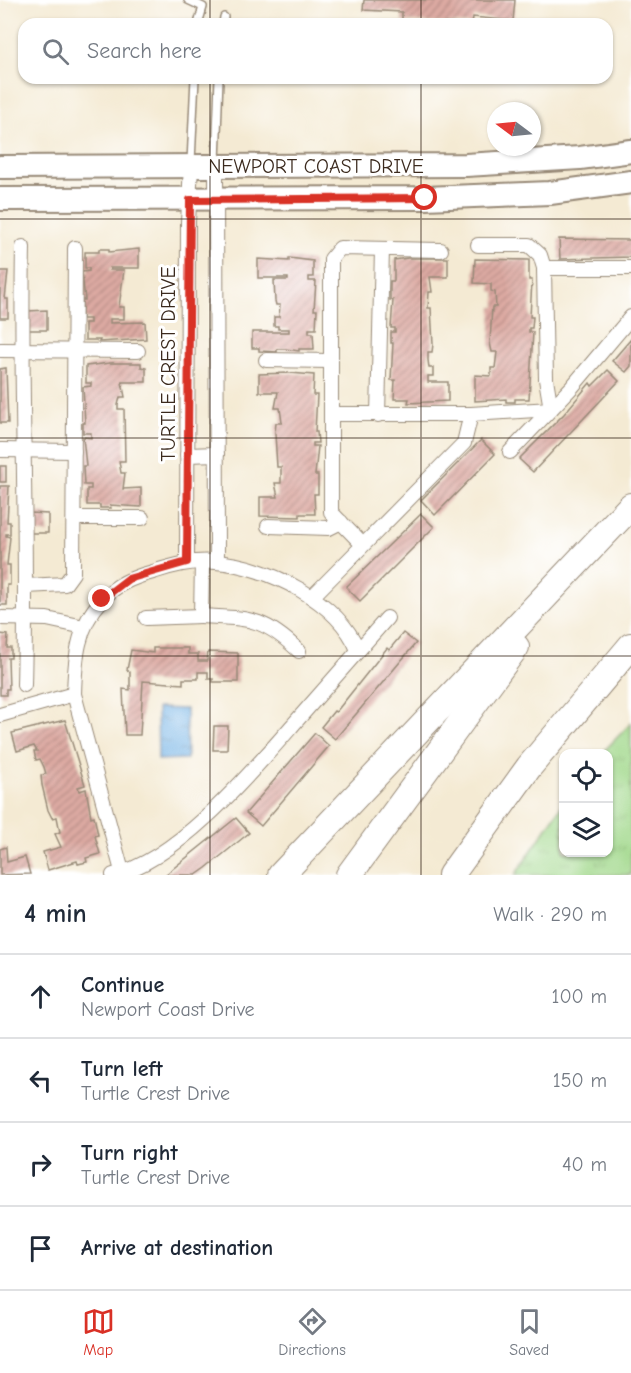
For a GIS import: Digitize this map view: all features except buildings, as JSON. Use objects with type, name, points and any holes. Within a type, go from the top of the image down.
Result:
[{"type":"highway","points":[[281,875],[631,506]]},
{"type":"highway","points":[[349,875],[578,562]]},
{"type":"highway","points":[[451,875],[500,805],[593,688],[631,646]]},
{"type":"highway","points":[[460,875],[500,805]]},
{"type":"main road","name":"NEWPORT COAST DRIVE","points":[[0,167],[466,165],[580,158],[631,151]]},
{"type":"main road","name":"NEWPORT COAST DRIVE","points":[[0,199],[425,198],[550,193],[631,182]]},
{"type":"street","name":"TURTLE CREST DRIVE","points":[[187,562],[191,166]]},
{"type":"street","points":[[216,166],[217,562]]},
{"type":"street","points":[[478,245],[529,245],[540,255],[544,268],[546,379],[551,409]]},
{"type":"street","points":[[23,246],[21,350],[25,450],[24,685]]},
{"type":"street","points":[[26,586],[65,584],[73,573],[75,248]]},
{"type":"street","points":[[362,544],[331,512],[331,259],[340,248],[441,250]]},
{"type":"street","points":[[378,415],[382,249]]},
{"type":"street","points":[[544,268],[631,268]]},
{"type":"street","points":[[510,452],[551,409],[631,317]]},
{"type":"street","name":"TURTLE CREST DRIVE","points":[[0,350],[138,351]]},
{"type":"street","points":[[266,360],[330,361]]},
{"type":"street","points":[[331,414],[471,414],[551,409]]},
{"type":"street","points":[[312,597],[464,443],[471,414]]},
{"type":"street","points":[[0,450],[74,451]]},
{"type":"street","points":[[187,455],[217,454]]},
{"type":"street","points":[[74,518],[141,518]]},
{"type":"street","points":[[268,526],[329,528],[341,522]]},
{"type":"street","points":[[358,650],[352,635],[312,597],[285,580],[217,562],[187,562],[128,579],[102,599],[84,627],[75,657],[74,694],[120,874],[138,867],[180,838],[234,792],[387,618]]},
{"type":"street","points":[[201,616],[202,562]]},
{"type":"street","points":[[146,618],[201,616],[250,619],[265,623],[299,651]]},
{"type":"street","points":[[0,618],[47,619],[84,627]]},
{"type":"street","points":[[0,715],[74,694]]},
{"type":"lane","points":[[188,0],[203,7],[200,18]]},
{"type":"lane","points":[[191,166],[195,84]]},
{"type":"lane","points":[[216,166],[219,84]]},
{"type":"green space","points":[[631,723],[631,875],[515,875],[559,810],[559,857],[613,857],[613,749],[606,749]]},
{"type":"water","points":[[157,708],[186,709],[187,759],[158,760]]},
{"type":"route","points":[[102,599],[128,579],[187,562],[188,222],[190,200],[425,198]]}]
